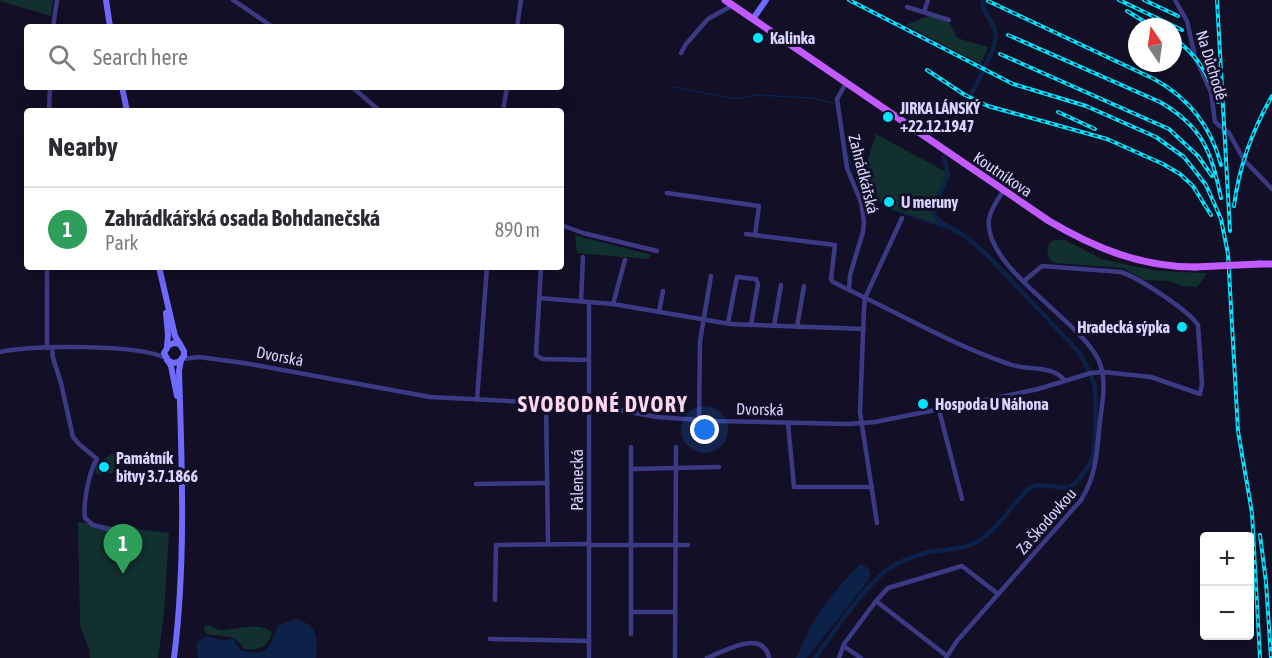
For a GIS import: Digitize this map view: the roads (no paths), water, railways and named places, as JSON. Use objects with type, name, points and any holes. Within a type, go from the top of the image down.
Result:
[{"type":"main road","points":[[106,0],[110,24]]},
{"type":"main road","name":"Koutníkova","points":[[725,0],[1049,221],[1094,245],[1148,263],[1195,267],[1272,264]]},
{"type":"main road","points":[[753,19],[766,0]]},
{"type":"main road","points":[[123,90],[126,108]]},
{"type":"main road","points":[[160,270],[175,336],[182,347],[179,371],[183,539],[174,658]]},
{"type":"main road","points":[[164,291],[168,335],[166,359],[173,374],[180,417]]},
{"type":"main road","name":"Dvorská","points":[[166,347],[171,343],[182,347]]},
{"type":"main road","name":"Dvorská","points":[[166,359],[176,363],[182,360]]},
{"type":"street","points":[[53,24],[57,0]]},
{"type":"street","points":[[233,0],[269,24]]},
{"type":"street","points":[[517,24],[521,0]]},
{"type":"street","points":[[924,12],[928,0]]},
{"type":"street","name":"Na Důchodě","points":[[1175,0],[1187,21],[1195,57],[1211,92],[1215,122],[1229,133],[1243,159],[1272,189]]},
{"type":"street","points":[[681,53],[708,19],[733,5]]},
{"type":"street","points":[[907,7],[949,20]]},
{"type":"street","name":"Zahrádkářská","points":[[846,82],[837,99],[847,168],[863,208],[864,227],[850,276],[849,290]]},
{"type":"street","points":[[49,108],[51,90]]},
{"type":"street","points":[[356,90],[376,108]]},
{"type":"street","points":[[504,108],[506,90]]},
{"type":"street","name":"Za Škodovkou","points":[[947,657],[957,640],[1073,510],[1091,483],[1097,454],[1104,384],[1102,372],[1094,351],[1082,336],[1035,295],[1003,258],[993,240],[989,228],[991,211],[1004,190]]},
{"type":"street","points":[[667,193],[759,206],[755,235]]},
{"type":"street","points":[[858,194],[875,193]]},
{"type":"street","name":"Zahrádkářská","points":[[877,523],[861,423],[865,298],[902,218]]},
{"type":"street","points":[[564,226],[657,251]]},
{"type":"street","points":[[746,234],[835,243],[831,279],[849,290],[986,356],[1012,366],[1051,371],[1061,375],[1065,381]]},
{"type":"street","points":[[581,301],[583,257]]},
{"type":"street","points":[[613,304],[625,260]]},
{"type":"street","points":[[1024,281],[1042,266],[1121,272],[1160,294],[1193,318],[1198,325],[1202,384],[1200,394],[1151,377],[1102,372]]},
{"type":"street","points":[[47,270],[50,348],[61,383],[73,437],[97,459],[86,493],[85,518],[93,525],[120,532]]},
{"type":"street","points":[[477,400],[487,270]]},
{"type":"street","points":[[541,270],[536,355],[542,359],[589,360]]},
{"type":"street","points":[[699,421],[700,341],[711,276]]},
{"type":"street","points":[[728,323],[737,277],[756,279],[758,284],[751,325]]},
{"type":"street","points":[[774,326],[781,285]]},
{"type":"street","points":[[797,327],[804,286]]},
{"type":"street","points":[[659,312],[663,291]]},
{"type":"street","points":[[539,298],[613,304],[728,323],[864,329]]},
{"type":"street","name":"Pálenecká","points":[[589,302],[589,658]]},
{"type":"street","name":"Dvorská","points":[[149,352],[166,347]]},
{"type":"street","name":"Dvorská","points":[[182,347],[199,357]]},
{"type":"street","name":"Dvorská","points":[[0,352],[50,348],[124,349],[149,352],[166,359]]},
{"type":"street","name":"Dvorská","points":[[182,360],[199,357],[244,363],[412,395],[590,405],[657,417],[699,421],[788,423],[861,423],[892,420],[1038,389],[1091,373],[1102,372]]},
{"type":"street","points":[[546,403],[548,544]]},
{"type":"street","points":[[939,410],[962,499]]},
{"type":"street","points":[[788,423],[794,488],[872,487]]},
{"type":"street","points":[[631,447],[631,634]]},
{"type":"street","points":[[675,658],[676,447]]},
{"type":"street","points":[[631,469],[719,467]]},
{"type":"street","points":[[713,468],[713,475]]},
{"type":"street","points":[[476,484],[547,483]]},
{"type":"street","points":[[495,600],[495,546],[497,544],[688,545]]},
{"type":"street","points":[[839,658],[844,645],[888,588],[962,566],[998,594]]},
{"type":"street","points":[[876,601],[947,657]]},
{"type":"street","points":[[631,612],[675,612]]},
{"type":"street","points":[[490,639],[589,641]]},
{"type":"street","points":[[708,658],[750,643],[758,643],[763,645],[769,658]]},
{"type":"street","points":[[844,645],[861,658]]},
{"type":"water","points":[[860,564],[868,568],[871,573],[868,581],[807,658],[796,658],[821,611]]},
{"type":"water","points":[[296,619],[313,629],[317,644],[316,658],[198,658],[197,643],[205,637],[234,640],[240,650],[258,653],[270,645],[279,625]]},
{"type":"waterway","points":[[971,95],[996,37],[982,0]]},
{"type":"waterway","points":[[674,87],[736,99],[756,95],[811,98],[833,103]]},
{"type":"waterway","points":[[847,152],[851,165],[866,190]]},
{"type":"waterway","points":[[815,658],[863,594],[896,564],[922,554],[973,544],[988,534],[1031,487],[1039,485],[1069,488],[1082,475],[1092,459],[1096,400],[1094,384],[1089,371],[1078,351],[987,255],[965,236],[937,220],[934,213],[935,207],[948,175],[944,157]]},
{"type":"waterway","points":[[870,195],[891,209],[958,232]]},
{"type":"railway","points":[[849,0],[1013,84],[1086,106],[1156,137],[1184,157],[1206,185],[1221,219],[1228,254],[1238,431],[1252,513],[1260,658]]},
{"type":"railway","points":[[1119,0],[1157,18]]},
{"type":"railway","points":[[1144,0],[1178,16]]},
{"type":"railway","points":[[1217,0],[1230,231]]},
{"type":"railway","points":[[988,1],[1167,87],[1197,114],[1211,138],[1221,165]]},
{"type":"railway","points":[[1127,11],[1138,18]]},
{"type":"railway","points":[[1008,35],[1160,102],[1175,111],[1196,131],[1203,142],[1209,154],[1221,198]]},
{"type":"railway","points":[[1182,45],[1201,66],[1218,102]]},
{"type":"railway","points":[[1000,54],[1169,129],[1198,156],[1212,176]]},
{"type":"railway","points":[[927,70],[965,95],[988,106],[1107,139],[1163,164],[1180,174],[1193,186],[1211,215]]},
{"type":"railway","points":[[1234,206],[1247,149],[1272,96]]},
{"type":"railway","points":[[1058,112],[1095,129]]},
{"type":"railway","points":[[1260,535],[1271,658]]},
{"type":"place","name":"Kalinka","points":[[758,38]]},
{"type":"place","name":"JIRKA LÁNSKÝ +22.12.1947","points":[[888,117]]},
{"type":"place","name":"U meruny","points":[[889,202]]},
{"type":"place","name":"Hradecká sýpka","points":[[1182,327]]},
{"type":"place","name":"Hospoda U Náhona","points":[[923,404]]},
{"type":"place","name":"Památník bitvy 3.7.1866","points":[[104,467]]},
{"type":"place","name":"Zahrádkářská osada Bohdanečská","points":[[123,574]]},
{"type":"district","name":"SVOBODNÉ DVORY","points":[[603,404]]}]
